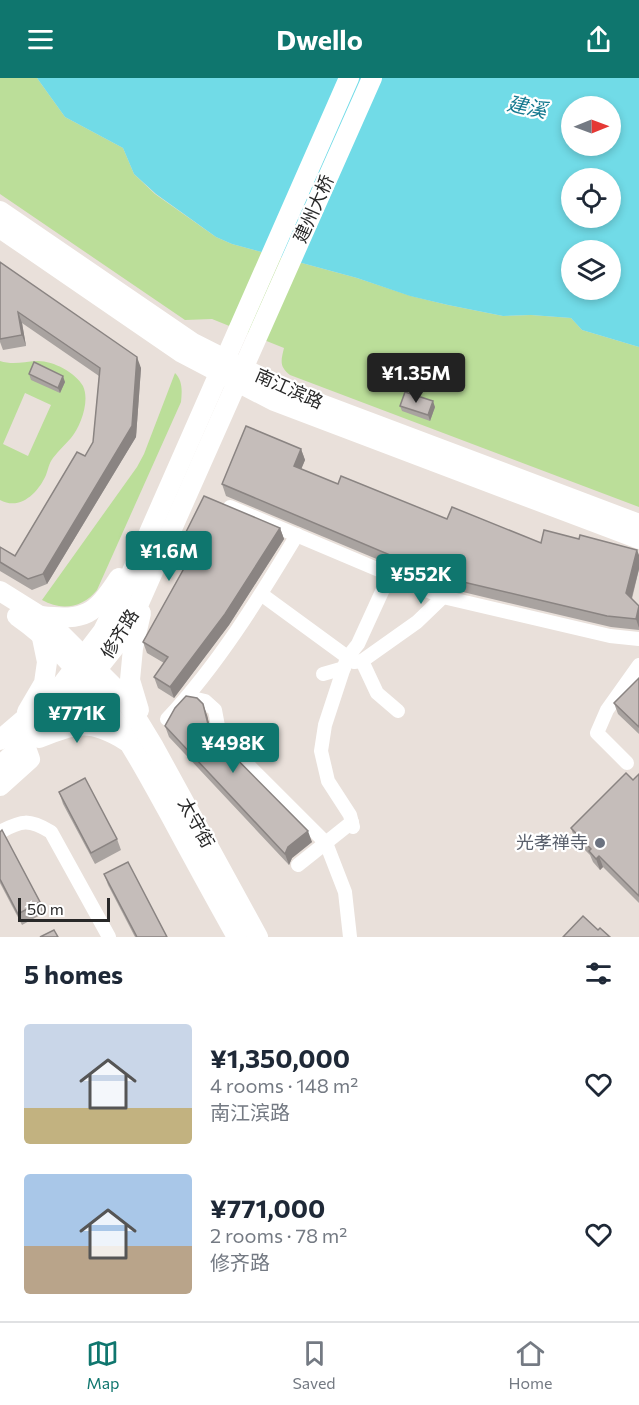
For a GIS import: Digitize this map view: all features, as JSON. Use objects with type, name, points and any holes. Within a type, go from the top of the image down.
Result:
[{"type":"main road","name":"建州大桥","points":[[237,332],[349,78]]},
{"type":"main road","name":"建州大桥","points":[[256,340],[372,78]]},
{"type":"main road","name":"南江滨路","points":[[0,211],[193,343],[222,366]]},
{"type":"main road","name":"南江滨路","points":[[0,228],[182,353],[222,366],[240,375],[639,524]]},
{"type":"main road","name":"修齐路","points":[[0,740],[70,703],[136,562],[237,332]]},
{"type":"main road","name":"修齐路","points":[[86,669],[118,643],[142,596],[256,340]]},
{"type":"main road","name":"南江滨路","points":[[240,375],[274,401],[639,539]]},
{"type":"main road","points":[[0,786],[30,759],[18,732],[33,698],[44,683],[47,662],[41,625],[77,617],[92,611],[100,605],[119,578],[136,562]]},
{"type":"main road","name":"太守街","points":[[0,591],[41,625],[59,649],[123,696],[148,736],[258,937]]},
{"type":"main road","points":[[142,596],[141,621],[133,648],[130,680],[148,736]]},
{"type":"main road","name":"太守街","points":[[0,604],[41,625]]},
{"type":"main road","name":"太守街","points":[[86,669],[237,937]]},
{"type":"main road","points":[[18,732],[76,725],[97,726],[129,743]]},
{"type":"main road","name":"修齐路","points":[[0,766],[18,732]]},
{"type":"street","points":[[223,504],[443,597],[610,636],[639,639]]},
{"type":"street","points":[[167,719],[188,697],[261,594],[297,535]]},
{"type":"street","points":[[298,865],[352,824],[350,815],[328,781],[321,751],[326,725],[345,663],[358,644],[390,574]]},
{"type":"street","points":[[261,594],[345,663]]},
{"type":"street","points":[[323,674],[345,663],[362,661],[417,622],[443,597]]},
{"type":"street","points":[[362,661],[377,693],[398,711]]},
{"type":"street","points":[[627,763],[597,734],[608,710],[639,664]]},
{"type":"street","points":[[188,697],[205,701],[215,710],[220,737],[326,843],[345,892],[350,937]]},
{"type":"street","points":[[0,832],[23,822],[37,824],[51,832],[109,937]]},
{"type":"green space","points":[[0,78],[37,78],[65,117],[123,148],[134,174],[155,194],[216,237],[232,244],[448,305],[503,316],[531,315],[571,318],[582,330],[639,347],[639,507],[290,375],[282,363],[284,348],[212,319],[185,320],[0,194]]},
{"type":"green space","points":[[0,361],[14,363],[42,361],[56,365],[75,376],[83,386],[85,406],[81,420],[71,438],[52,460],[43,482],[33,494],[21,502],[7,503],[0,500]],"holes":[[[25,393],[51,405],[28,456],[3,444]]]},
{"type":"green space","points":[[175,373],[181,383],[181,402],[97,590],[85,601],[71,606],[57,606],[42,600],[137,467]]},
{"type":"water","name":"建溪","points":[[37,78],[639,78],[639,347],[582,330],[571,318],[531,315],[503,316],[448,305],[232,244],[216,237],[156,194],[134,174],[123,148],[65,117]]},
{"type":"building","points":[[0,262],[137,357],[132,426],[43,574],[28,579],[0,562],[0,547],[15,556],[77,452],[85,456],[93,442],[100,368],[18,312],[22,335],[0,339]]},
{"type":"building","points":[[34,362],[63,376],[58,388],[29,374]]},
{"type":"building","points":[[405,392],[433,401],[428,415],[400,406]]},
{"type":"building","points":[[246,426],[301,449],[294,466],[338,484],[341,476],[447,519],[452,507],[541,543],[544,530],[579,539],[580,535],[637,550],[626,593],[639,606],[636,619],[607,616],[442,577],[222,484]]},
{"type":"building","points":[[204,496],[280,528],[225,614],[170,687],[154,677],[168,657],[143,642],[192,554],[180,544]]},
{"type":"building","points":[[639,678],[639,727],[614,703]]},
{"type":"building","points":[[186,696],[197,698],[203,704],[210,732],[308,831],[288,847],[285,854],[165,726],[175,708]]},
{"type":"building","name":"光孝禅寺","points":[[626,773],[633,780],[639,774],[639,896],[599,856],[596,859],[589,851],[591,849],[571,828]]},
{"type":"building","points":[[85,778],[117,839],[91,853],[59,792]]},
{"type":"building","points":[[2,830],[40,902],[18,914],[0,879],[0,832]]},
{"type":"building","points":[[128,862],[167,937],[137,937],[104,874]]},
{"type":"building","points":[[583,916],[598,930],[600,928],[610,937],[563,937]]},
{"type":"building","points":[[54,930],[58,937],[40,937]]},
{"type":"place","name":"光孝禅寺","points":[[600,843]]}]
